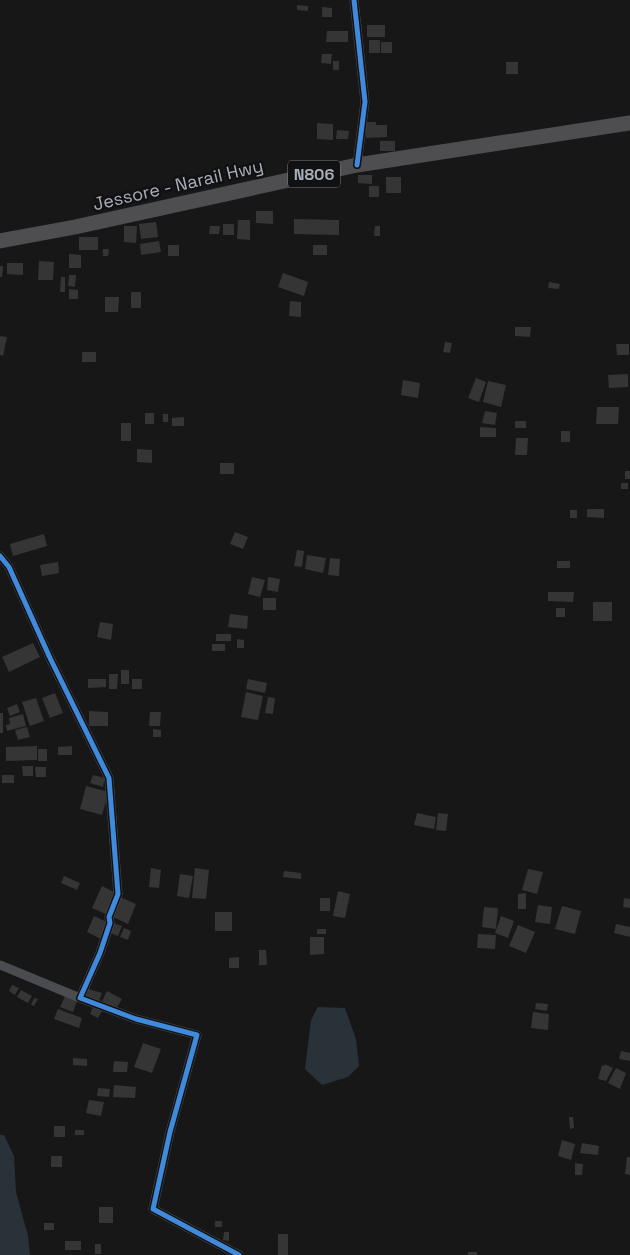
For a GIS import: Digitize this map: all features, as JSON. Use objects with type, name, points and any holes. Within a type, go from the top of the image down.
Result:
[{"type":"highway","name":"Jessore - Narail Hwy","points":[[0,241],[75,228],[357,165],[630,123]]},
{"type":"street","points":[[354,0],[365,102],[357,165]]},
{"type":"street","points":[[0,556],[9,567],[50,658],[109,778],[118,894],[109,917],[110,923],[100,953],[80,998]]},
{"type":"street","points":[[0,965],[136,1019],[197,1035],[170,1132],[153,1209],[239,1255]]},
{"type":"shaded area","points":[[318,1007],[345,1008],[356,1039],[359,1066],[348,1077],[322,1085],[305,1069],[311,1020]]},
{"type":"shaded area","points":[[0,1135],[4,1135],[14,1156],[16,1192],[28,1236],[30,1255],[0,1255]]},
{"type":"building","points":[[297,5],[308,6],[308,11],[297,10]]},
{"type":"building","points":[[322,7],[332,8],[332,17],[322,17]]},
{"type":"building","points":[[367,25],[385,25],[385,37],[367,37]]},
{"type":"building","points":[[327,31],[348,31],[348,42],[326,42]]},
{"type":"building","points":[[369,40],[380,40],[380,53],[369,53]]},
{"type":"building","points":[[381,42],[392,42],[392,53],[381,53]]},
{"type":"building","points":[[322,54],[332,54],[331,64],[321,63]]},
{"type":"building","points":[[333,61],[339,61],[339,70],[333,70]]},
{"type":"building","points":[[506,62],[518,62],[518,74],[506,74]]},
{"type":"building","points":[[365,122],[387,125],[387,137],[366,138]]},
{"type":"building","points":[[317,123],[333,124],[333,140],[317,139]]},
{"type":"building","points":[[337,130],[349,131],[348,139],[336,139]]},
{"type":"building","points":[[380,141],[395,141],[395,151],[380,151]]},
{"type":"building","points":[[358,175],[372,175],[372,184],[358,183]]},
{"type":"building","points":[[386,177],[401,177],[401,193],[386,193]]},
{"type":"building","points":[[369,186],[379,186],[379,197],[369,197]]},
{"type":"building","points":[[256,211],[273,211],[273,224],[256,223]]},
{"type":"building","points":[[294,219],[339,220],[339,235],[294,234]]},
{"type":"building","points":[[238,220],[250,220],[250,240],[237,239]]},
{"type":"building","points":[[156,222],[158,237],[141,239],[139,224]]},
{"type":"building","points":[[223,224],[234,224],[234,235],[223,235]]},
{"type":"building","points":[[124,226],[137,226],[136,243],[124,242]]},
{"type":"building","points":[[210,226],[220,226],[219,234],[209,234]]},
{"type":"building","points":[[375,226],[380,226],[380,236],[374,236]]},
{"type":"building","points":[[79,237],[98,237],[98,250],[79,250]]},
{"type":"building","points":[[159,241],[161,252],[141,255],[140,244]]},
{"type":"building","points":[[168,245],[179,245],[179,256],[168,256]]},
{"type":"building","points":[[313,245],[327,245],[327,255],[313,255]]},
{"type":"building","points":[[103,249],[109,249],[108,256],[103,256]]},
{"type":"building","points":[[69,254],[81,255],[81,268],[69,268]]},
{"type":"building","points":[[39,261],[54,262],[53,280],[38,280]]},
{"type":"building","points":[[7,263],[23,263],[23,275],[7,274]]},
{"type":"building","points":[[0,266],[3,266],[2,277],[0,277]]},
{"type":"building","points":[[283,273],[308,282],[304,296],[278,287]]},
{"type":"building","points":[[69,275],[76,275],[75,287],[68,286]]},
{"type":"building","points":[[61,277],[65,277],[65,292],[60,292]]},
{"type":"building","points":[[549,282],[560,284],[559,289],[548,288]]},
{"type":"building","points":[[69,289],[78,290],[78,299],[69,299]]},
{"type":"building","points":[[131,292],[141,292],[141,308],[131,308]]},
{"type":"building","points":[[105,297],[119,297],[118,312],[105,312]]},
{"type":"building","points":[[290,301],[301,302],[301,317],[289,316]]},
{"type":"building","points":[[515,327],[531,327],[530,337],[515,336]]},
{"type":"building","points":[[0,336],[7,337],[3,356],[0,355]]},
{"type":"building","points":[[445,342],[452,343],[450,353],[443,352]]},
{"type":"building","points":[[616,344],[629,344],[629,355],[617,355]]},
{"type":"building","points":[[82,352],[96,352],[96,362],[82,362]]},
{"type":"building","points":[[628,374],[628,387],[609,388],[608,375]]},
{"type":"building","points":[[476,378],[486,382],[479,402],[468,398]]},
{"type":"building","points":[[403,380],[420,383],[418,398],[401,395]]},
{"type":"building","points":[[488,381],[506,385],[501,407],[483,402]]},
{"type":"building","points":[[597,407],[619,407],[618,424],[596,424]]},
{"type":"building","points":[[485,411],[497,413],[495,425],[482,423]]},
{"type":"building","points":[[145,413],[154,413],[154,424],[145,424]]},
{"type":"building","points":[[163,414],[168,414],[168,422],[163,422]]},
{"type":"building","points":[[184,417],[184,426],[172,426],[172,418]]},
{"type":"building","points":[[515,421],[526,421],[526,428],[515,428]]},
{"type":"building","points":[[121,423],[131,423],[131,441],[121,441]]},
{"type":"building","points":[[480,427],[496,428],[496,437],[480,437]]},
{"type":"building","points":[[561,431],[570,431],[570,442],[561,442]]},
{"type":"building","points":[[516,438],[528,438],[527,455],[515,455]]},
{"type":"building","points":[[137,449],[152,450],[152,463],[137,462]]},
{"type":"building","points":[[220,463],[234,463],[234,474],[220,474]]},
{"type":"building","points":[[625,471],[630,471],[630,479],[625,479]]},
{"type":"building","points":[[621,483],[628,483],[628,489],[621,489]]},
{"type":"building","points":[[587,509],[604,509],[604,518],[587,517]]},
{"type":"building","points":[[570,510],[577,510],[577,518],[570,518]]},
{"type":"building","points":[[235,532],[248,537],[243,549],[230,544]]},
{"type":"building","points":[[44,534],[47,546],[13,556],[10,544]]},
{"type":"building","points":[[297,550],[304,551],[302,567],[294,566]]},
{"type":"building","points":[[307,555],[326,558],[323,573],[305,569]]},
{"type":"building","points":[[330,558],[340,559],[339,576],[328,575]]},
{"type":"building","points":[[557,561],[570,561],[570,568],[557,568]]},
{"type":"building","points":[[58,562],[59,573],[42,576],[40,565]]},
{"type":"building","points":[[252,577],[265,580],[260,597],[248,594]]},
{"type":"building","points":[[268,577],[280,579],[278,592],[267,590]]},
{"type":"building","points":[[548,592],[574,592],[573,602],[548,601]]},
{"type":"building","points":[[263,598],[276,598],[276,610],[263,610]]},
{"type":"building","points":[[593,602],[612,602],[612,621],[593,621]]},
{"type":"building","points":[[556,608],[565,608],[565,617],[556,617]]},
{"type":"building","points":[[230,614],[248,616],[247,629],[228,627]]},
{"type":"building","points":[[100,622],[113,624],[111,640],[97,637]]},
{"type":"building","points":[[216,634],[231,634],[231,641],[216,641]]},
{"type":"building","points":[[237,639],[244,640],[244,648],[237,648]]},
{"type":"building","points":[[33,643],[40,657],[9,672],[2,657]]},
{"type":"building","points":[[212,644],[225,644],[225,651],[212,651]]},
{"type":"building","points":[[121,670],[129,670],[129,684],[121,684]]},
{"type":"building","points":[[109,674],[118,674],[117,689],[109,689]]},
{"type":"building","points":[[88,679],[106,679],[106,687],[88,688]]},
{"type":"building","points":[[132,679],[142,679],[142,689],[132,689]]},
{"type":"building","points":[[248,679],[267,683],[265,693],[246,689]]},
{"type":"building","points":[[246,692],[263,696],[258,720],[241,717]]},
{"type":"building","points":[[55,693],[63,713],[50,718],[42,698]]},
{"type":"building","points":[[268,697],[275,698],[273,714],[265,713]]},
{"type":"building","points":[[36,698],[44,721],[30,726],[22,702]]},
{"type":"building","points":[[17,704],[20,712],[10,716],[7,708]]},
{"type":"building","points":[[89,711],[108,712],[108,726],[89,726]]},
{"type":"building","points":[[150,712],[161,712],[160,726],[149,726]]},
{"type":"building","points":[[0,713],[3,713],[3,733],[0,733]]},
{"type":"building","points":[[23,714],[26,726],[7,731],[6,725],[10,724],[9,718]]},
{"type":"building","points":[[27,727],[30,737],[18,740],[15,730]]},
{"type":"building","points":[[153,729],[161,730],[161,737],[153,737]]},
{"type":"building","points":[[37,746],[37,760],[6,761],[6,747]]},
{"type":"building","points":[[72,746],[72,755],[58,755],[58,747]]},
{"type":"building","points":[[38,749],[47,749],[47,761],[38,761]]},
{"type":"building","points":[[22,766],[33,766],[33,776],[23,776]]},
{"type":"building","points":[[35,767],[46,767],[46,777],[36,777]]},
{"type":"building","points":[[2,775],[14,775],[14,783],[2,783]]},
{"type":"building","points":[[93,775],[105,778],[103,787],[90,783]]},
{"type":"building","points":[[86,786],[109,792],[102,815],[80,809]]},
{"type":"building","points":[[417,813],[436,817],[434,829],[414,825]]},
{"type":"building","points":[[438,813],[448,814],[446,831],[436,830]]},
{"type":"building","points":[[151,868],[161,870],[159,888],[149,887]]},
{"type":"building","points":[[195,868],[209,870],[206,899],[192,898]]},
{"type":"building","points":[[528,869],[543,872],[537,894],[522,890]]},
{"type":"building","points":[[284,871],[301,873],[301,879],[283,877]]},
{"type":"building","points":[[180,874],[193,876],[189,898],[177,896]]},
{"type":"building","points":[[64,876],[80,883],[77,890],[61,883]]},
{"type":"building","points":[[102,886],[118,894],[108,915],[92,908]]},
{"type":"building","points":[[338,891],[350,894],[345,918],[333,916]]},
{"type":"building","points":[[526,893],[526,909],[518,909],[518,894]]},
{"type":"building","points":[[120,897],[136,904],[128,924],[111,916]]},
{"type":"building","points":[[320,898],[330,898],[330,911],[320,911]]},
{"type":"building","points":[[624,898],[630,899],[630,908],[623,907]]},
{"type":"building","points":[[538,905],[552,907],[550,924],[535,922]]},
{"type":"building","points":[[562,906],[581,911],[575,934],[555,929]]},
{"type":"building","points":[[484,907],[498,908],[496,929],[482,927]]},
{"type":"building","points":[[215,912],[232,912],[232,931],[215,931]]},
{"type":"building","points":[[94,916],[109,923],[101,939],[87,932]]},
{"type":"building","points":[[501,916],[514,921],[508,938],[495,933]]},
{"type":"building","points":[[111,922],[122,926],[118,936],[107,932]]},
{"type":"building","points":[[616,924],[630,927],[630,937],[614,933]]},
{"type":"building","points":[[518,925],[535,932],[526,953],[509,946]]},
{"type":"building","points":[[124,928],[131,931],[128,940],[120,937]]},
{"type":"building","points":[[317,929],[326,929],[326,934],[317,934]]},
{"type":"building","points":[[478,934],[496,935],[495,949],[477,948]]},
{"type":"building","points":[[310,937],[324,937],[324,954],[310,955]]},
{"type":"building","points":[[259,950],[266,950],[267,965],[259,965]]},
{"type":"building","points":[[239,957],[239,968],[229,968],[229,958]]},
{"type":"building","points":[[12,985],[19,988],[15,995],[9,991]]},
{"type":"building","points":[[85,988],[102,993],[99,1001],[83,996]]},
{"type":"building","points":[[21,990],[32,996],[28,1003],[17,997]]},
{"type":"building","points":[[107,991],[122,999],[116,1009],[102,1001]]},
{"type":"building","points":[[65,996],[77,1001],[73,1012],[60,1007]]},
{"type":"building","points":[[34,998],[38,999],[34,1006],[31,1005]]},
{"type":"building","points":[[536,1003],[548,1004],[547,1011],[535,1009]]},
{"type":"building","points":[[93,1007],[102,1011],[98,1018],[90,1014]]},
{"type":"building","points":[[58,1009],[82,1018],[79,1028],[54,1019]]},
{"type":"building","points":[[533,1012],[549,1014],[548,1030],[531,1028]]},
{"type":"building","points":[[143,1043],[161,1049],[152,1073],[134,1067]]},
{"type":"building","points":[[621,1051],[630,1053],[630,1061],[619,1059]]},
{"type":"building","points":[[73,1058],[87,1059],[87,1066],[73,1065]]},
{"type":"building","points":[[114,1061],[128,1062],[127,1072],[113,1072]]},
{"type":"building","points":[[605,1064],[613,1068],[606,1081],[598,1079],[602,1065],[604,1066]]},
{"type":"building","points":[[616,1068],[626,1073],[620,1089],[608,1083]]},
{"type":"building","points":[[114,1085],[136,1087],[135,1098],[113,1097]]},
{"type":"building","points":[[98,1088],[110,1089],[109,1097],[97,1096]]},
{"type":"building","points":[[89,1100],[104,1102],[101,1116],[86,1113]]},
{"type":"building","points":[[569,1117],[573,1117],[574,1128],[570,1129]]},
{"type":"building","points":[[54,1126],[65,1126],[65,1137],[54,1137]]},
{"type":"building","points":[[75,1130],[84,1130],[84,1135],[75,1135]]},
{"type":"building","points":[[562,1140],[575,1144],[571,1160],[558,1156]]},
{"type":"building","points":[[582,1143],[599,1146],[598,1155],[580,1153]]},
{"type":"building","points":[[51,1156],[62,1156],[62,1167],[51,1167]]},
{"type":"building","points":[[627,1157],[630,1157],[630,1175],[625,1174]]},
{"type":"building","points":[[575,1163],[583,1164],[582,1175],[575,1175]]},
{"type":"building","points":[[99,1207],[113,1207],[113,1223],[99,1223]]},
{"type":"building","points":[[215,1221],[222,1221],[222,1227],[215,1227]]},
{"type":"building","points":[[44,1223],[54,1223],[54,1230],[44,1230]]},
{"type":"building","points":[[224,1232],[229,1232],[229,1241],[223,1240]]},
{"type":"building","points":[[278,1234],[288,1234],[288,1255],[278,1255]]},
{"type":"building","points":[[65,1241],[81,1241],[81,1250],[65,1250]]},
{"type":"building","points":[[95,1244],[101,1244],[101,1254],[95,1254]]},
{"type":"building","points":[[468,1252],[477,1252],[477,1255],[468,1255]]},
{"type":"cycle path","points":[[354,0],[365,102],[357,165]]},
{"type":"cycle path","points":[[0,556],[9,567],[50,658],[109,778],[118,894],[109,917],[110,923],[100,953],[80,998],[136,1019],[197,1035],[170,1132],[153,1209],[239,1255]]}]
